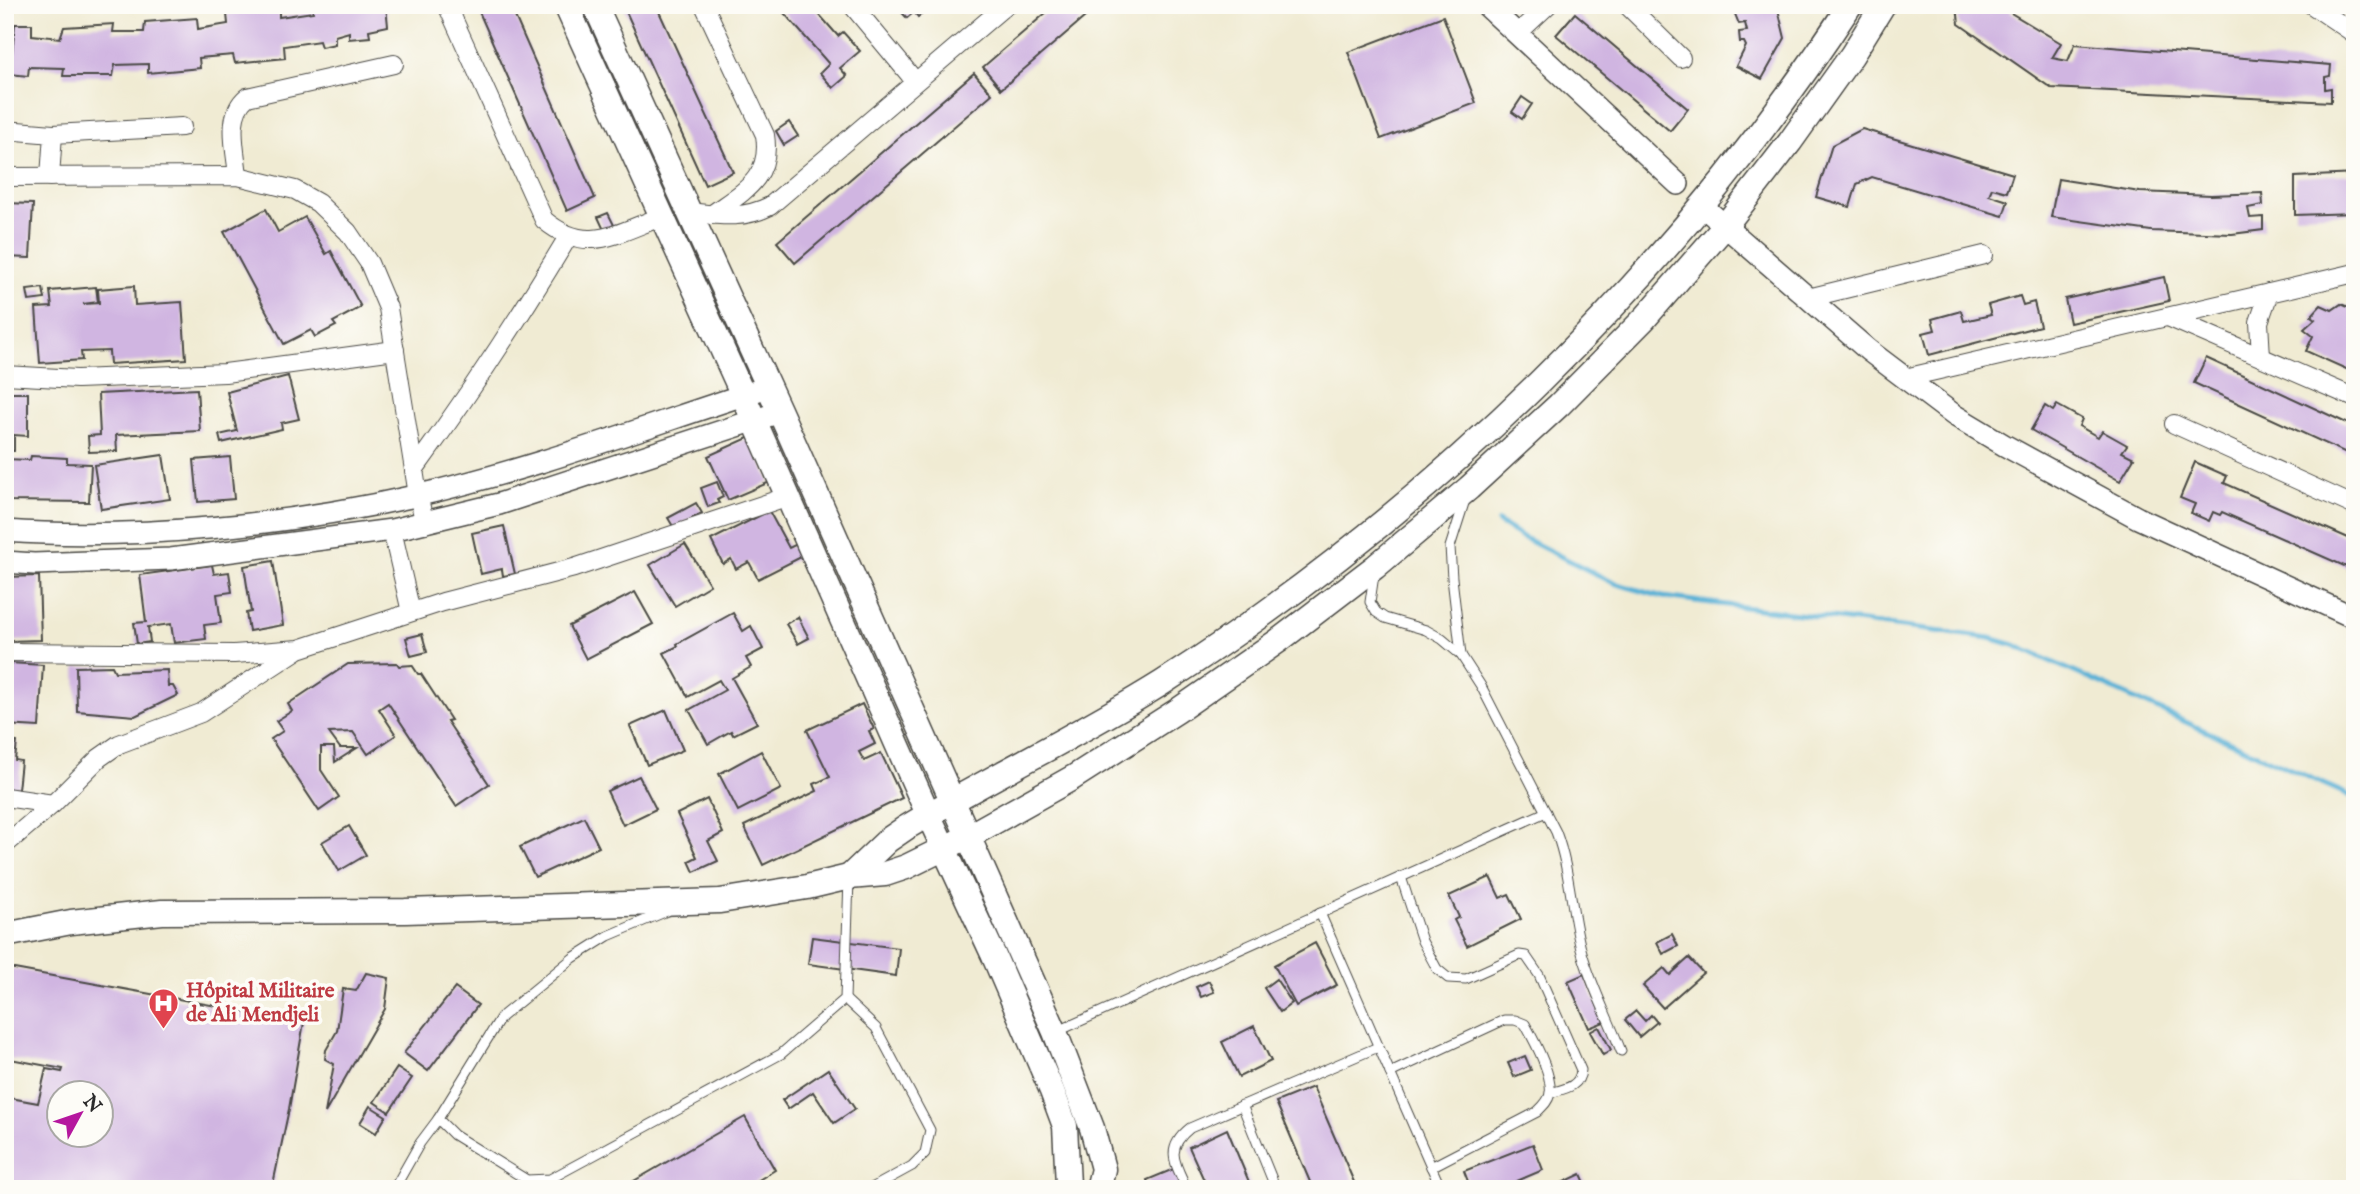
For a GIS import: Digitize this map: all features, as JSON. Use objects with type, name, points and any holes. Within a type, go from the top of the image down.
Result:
[{"type":"main road","points":[[566,5],[993,954],[1065,1126],[1067,1188]]},
{"type":"main road","points":[[595,5],[699,213],[768,387],[1055,1032],[1092,1128],[1103,1169],[1098,1189]]},
{"type":"main road","points":[[849,877],[888,840],[928,814],[1058,745],[1161,683],[1261,615],[1357,543],[1450,465],[1538,383],[1622,296],[1701,205],[1767,122],[1850,5]]},
{"type":"main road","points":[[5,935],[71,922],[162,912],[405,911],[686,903],[763,895],[849,877],[885,874],[906,867],[967,837],[1074,777],[1177,711],[1278,641],[1375,567],[1469,488],[1559,405],[1645,318],[1725,226],[1790,142],[1852,55],[1883,5]]},
{"type":"street","points":[[447,5],[544,220],[568,237],[580,240],[599,239],[661,217]]},
{"type":"street","points":[[699,213],[754,182],[766,160],[767,147],[765,135],[704,5]]},
{"type":"street","points":[[852,5],[915,81]]},
{"type":"street","points":[[699,213],[738,216],[755,214],[769,206],[1006,5]]},
{"type":"street","points":[[1486,5],[1725,226],[1868,350],[1964,421],[2138,518],[2355,618]]},
{"type":"street","points":[[1517,34],[1548,5]]},
{"type":"street","points":[[1627,5],[1681,58]]},
{"type":"street","points":[[2312,5],[2353,30]]},
{"type":"street","points":[[238,176],[234,122],[239,104],[247,97],[394,64]]},
{"type":"street","points":[[5,130],[53,134],[182,127]]},
{"type":"street","points":[[51,177],[53,134]]},
{"type":"street","points":[[5,177],[238,176],[295,190],[318,203],[348,232],[369,263],[388,308],[425,524]]},
{"type":"street","points":[[414,470],[458,411],[515,325],[568,237]]},
{"type":"street","points":[[1808,298],[1984,255]]},
{"type":"street","points":[[1905,378],[2355,274]]},
{"type":"street","points":[[2261,358],[2259,322],[2270,293]]},
{"type":"street","points":[[2168,317],[2355,398]]},
{"type":"street","points":[[5,375],[77,379],[225,373],[395,350]]},
{"type":"street","points":[[5,531],[110,533],[223,526],[361,507],[418,495],[584,447],[768,387]]},
{"type":"street","points":[[5,562],[34,564],[171,559],[425,524],[499,504],[780,412]]},
{"type":"street","points":[[2174,424],[2355,506]]},
{"type":"street","points":[[5,652],[234,654],[299,649],[411,612],[574,568],[786,497]]},
{"type":"street","points":[[392,530],[411,612]]},
{"type":"street","points":[[5,845],[53,804],[99,758],[119,744],[201,713],[299,649]]},
{"type":"street","points":[[5,797],[53,804]]},
{"type":"lane","points":[[1461,655],[1451,578],[1450,547],[1469,488]]},
{"type":"lane","points":[[1375,567],[1370,602],[1376,612],[1385,618],[1426,630],[1461,655],[1481,686],[1546,812],[1564,851],[1565,871],[1581,951],[1621,1051]]},
{"type":"lane","points":[[1055,1032],[1546,812]]},
{"type":"lane","points":[[438,1119],[454,1135],[527,1180],[550,1179],[781,1054],[845,999],[849,877]]},
{"type":"lane","points":[[1401,877],[1422,941],[1437,969],[1448,978],[1466,979],[1519,955],[1526,956],[1539,975],[1581,1070],[1581,1078],[1574,1085],[1550,1093]]},
{"type":"lane","points":[[394,1189],[420,1143],[438,1119],[501,1017],[573,958],[608,936],[686,903]]},
{"type":"lane","points":[[1320,913],[1441,1189]]},
{"type":"lane","points":[[845,999],[876,1028],[930,1130],[925,1153],[912,1166],[870,1189]]},
{"type":"lane","points":[[1390,1073],[1504,1020],[1525,1024],[1535,1040],[1550,1083],[1546,1103],[1537,1112],[1431,1167]]},
{"type":"lane","points":[[1187,1189],[1173,1151],[1178,1138],[1190,1128],[1378,1047]]},
{"type":"lane","points":[[1242,1105],[1276,1189]]},
{"type":"building","points":[[312,5],[386,6],[388,26],[369,30],[370,37],[349,39],[349,32],[335,36],[335,44],[321,47],[319,41],[284,46],[285,58],[235,63],[233,55],[199,58],[200,68],[148,73],[148,64],[115,65],[113,76],[63,76],[64,68],[29,67],[28,76],[10,74],[15,24],[32,24],[32,35],[60,38],[64,27],[114,24],[113,32],[144,32],[145,22],[197,18],[198,29],[228,24],[227,14],[279,7],[279,17],[313,12]]},
{"type":"building","points":[[476,5],[510,5],[595,198],[567,211]]},
{"type":"building","points":[[623,5],[656,5],[733,172],[705,185]]},
{"type":"building","points":[[777,5],[811,5],[838,36],[843,32],[860,51],[840,68],[847,76],[833,88],[820,73],[829,64]]},
{"type":"building","points":[[895,5],[931,5],[918,17],[914,12],[907,18]]},
{"type":"building","points":[[1055,5],[1099,5],[1001,89],[983,67]]},
{"type":"building","points":[[1733,5],[1777,5],[1785,38],[1762,79],[1736,66],[1746,46],[1744,42],[1740,42],[1739,32],[1747,31],[1745,23],[1739,24],[1735,14],[1738,11]]},
{"type":"building","points":[[1957,5],[2007,5],[2011,13],[2061,43],[2052,58],[2068,61],[2075,44],[2331,65],[2330,76],[2325,77],[2325,89],[2331,88],[2331,102],[2051,88],[1959,24]]},
{"type":"building","points":[[1575,13],[1688,109],[1670,131],[1556,35]]},
{"type":"building","points":[[1443,16],[1476,103],[1381,139],[1348,52]]},
{"type":"building","points":[[974,73],[992,94],[795,263],[777,242]]},
{"type":"building","points":[[1522,97],[1532,104],[1522,119],[1512,112]]},
{"type":"building","points":[[789,122],[798,136],[784,145],[776,131]]},
{"type":"building","points":[[1862,129],[2013,174],[2007,192],[1992,188],[1989,195],[2008,201],[2003,216],[1872,177],[1857,184],[1850,207],[1816,197],[1832,145]]},
{"type":"building","points":[[2355,174],[2355,213],[2295,215],[2295,177]]},
{"type":"building","points":[[2058,179],[2140,192],[2211,195],[2262,193],[2263,205],[2248,208],[2250,218],[2263,217],[2263,230],[2232,234],[2151,231],[2051,217]]},
{"type":"building","points":[[5,203],[33,204],[30,258],[5,257]]},
{"type":"building","points":[[266,209],[278,232],[305,217],[326,254],[331,251],[361,307],[333,322],[336,326],[315,337],[311,330],[284,344],[224,232]]},
{"type":"building","points":[[608,213],[614,225],[604,230],[598,217]]},
{"type":"building","points":[[2164,277],[2169,301],[2070,323],[2065,299]]},
{"type":"building","points":[[134,286],[135,305],[182,302],[186,359],[110,364],[109,351],[81,352],[82,360],[40,363],[36,308],[52,307],[50,291],[96,287],[98,302],[83,304],[99,303],[98,289]]},
{"type":"building","points":[[43,288],[45,299],[29,301],[27,290]]},
{"type":"building","points":[[2020,296],[2023,305],[2034,302],[2040,326],[1929,355],[1923,333],[1935,330],[1932,319],[1961,311],[1964,321],[1991,315],[1988,305]]},
{"type":"building","points":[[2341,304],[2355,310],[2355,373],[2306,351],[2313,336],[2304,329],[2315,319],[2311,316],[2321,305],[2332,310]]},
{"type":"building","points":[[2206,358],[2355,427],[2355,457],[2194,383]]},
{"type":"building","points":[[288,376],[299,419],[281,423],[282,429],[221,443],[219,435],[237,431],[227,392]]},
{"type":"building","points":[[197,389],[200,431],[116,435],[117,451],[89,452],[88,436],[100,435],[98,394]]},
{"type":"building","points":[[5,393],[28,393],[28,436],[14,435],[14,451],[5,451]]},
{"type":"building","points":[[2057,405],[2082,419],[2079,426],[2098,437],[2102,431],[2127,445],[2122,452],[2134,458],[2120,481],[2031,430],[2045,406],[2053,411]]},
{"type":"building","points":[[750,437],[770,482],[728,500],[708,456]]},
{"type":"building","points":[[163,455],[170,499],[101,509],[94,465]]},
{"type":"building","points":[[31,456],[67,458],[67,463],[91,464],[89,502],[5,501],[5,459],[30,460]]},
{"type":"building","points":[[230,457],[234,499],[198,502],[194,460]]},
{"type":"building","points":[[2195,462],[2227,476],[2224,483],[2355,541],[2355,575],[2347,572],[2349,568],[2222,512],[2220,515],[2213,512],[2209,521],[2191,513],[2195,504],[2180,498]]},
{"type":"building","points":[[717,482],[723,497],[717,500],[719,503],[708,507],[701,488]]},
{"type":"building","points":[[696,503],[702,513],[674,528],[668,518]]},
{"type":"building","points":[[769,511],[789,548],[801,542],[807,554],[758,579],[749,562],[736,569],[731,559],[723,564],[711,540]]},
{"type":"building","points":[[504,526],[515,574],[503,576],[502,569],[481,574],[472,533]]},
{"type":"building","points":[[685,544],[710,585],[675,606],[650,565]]},
{"type":"building","points":[[273,561],[283,625],[249,631],[246,613],[251,612],[244,566]]},
{"type":"building","points":[[212,565],[214,574],[229,572],[232,592],[217,594],[221,623],[204,625],[206,639],[174,643],[171,624],[148,627],[150,642],[137,644],[134,623],[146,622],[140,575]]},
{"type":"building","points":[[39,576],[41,640],[6,641],[5,577]]},
{"type":"building","points":[[635,592],[653,624],[586,659],[569,626]]},
{"type":"building","points":[[733,613],[743,631],[751,626],[763,649],[746,658],[751,667],[732,678],[757,723],[733,735],[731,731],[708,744],[689,710],[725,690],[719,680],[688,697],[664,653]]},
{"type":"building","points":[[798,617],[809,638],[798,644],[786,624]]},
{"type":"building","points":[[422,634],[427,652],[411,656],[406,638]]},
{"type":"building","points":[[9,663],[43,665],[39,727],[5,725]]},
{"type":"building","points":[[397,663],[399,666],[412,665],[418,674],[421,674],[451,720],[447,721],[489,784],[456,806],[388,703],[379,709],[396,735],[368,754],[353,732],[329,733],[340,748],[357,748],[335,762],[334,747],[321,747],[321,770],[339,797],[319,811],[271,739],[283,731],[276,721],[292,711],[288,704],[348,664]]},
{"type":"building","points":[[112,666],[115,672],[167,670],[168,686],[173,686],[178,695],[135,716],[77,711],[76,667]]},
{"type":"building","points":[[862,704],[874,729],[869,731],[875,744],[859,752],[864,761],[881,753],[902,798],[763,865],[744,826],[817,791],[814,784],[830,777],[807,730]]},
{"type":"building","points":[[666,710],[683,750],[647,765],[630,726]]},
{"type":"building","points":[[5,740],[17,742],[15,760],[21,761],[18,790],[5,788]]},
{"type":"building","points":[[761,751],[781,789],[738,811],[719,774]]},
{"type":"building","points":[[639,776],[656,809],[623,825],[607,791]]},
{"type":"building","points":[[707,799],[723,833],[708,841],[718,861],[694,872],[689,861],[697,857],[677,814]]},
{"type":"building","points":[[584,817],[599,847],[535,877],[520,847]]},
{"type":"building","points":[[349,826],[366,855],[339,871],[322,842]]},
{"type":"building","points":[[1490,877],[1500,898],[1509,894],[1521,919],[1467,946],[1454,920],[1459,917],[1449,896]]},
{"type":"building","points":[[1672,934],[1678,946],[1663,954],[1657,942]]},
{"type":"building","points":[[812,937],[899,948],[896,976],[808,964]]},
{"type":"building","points":[[1315,943],[1337,985],[1296,1006],[1274,965]]},
{"type":"building","points":[[1689,958],[1703,973],[1663,1008],[1643,986],[1664,968],[1670,975]]},
{"type":"building","name":"Hôpital Militaire de Ali Mendjeli","points":[[9,968],[304,1022],[272,1189],[5,1189],[5,1097],[38,1103],[46,1069],[62,1072],[63,1069],[5,1058],[5,986]]},
{"type":"building","points":[[366,973],[389,978],[385,1009],[325,1113],[334,1064],[325,1059],[326,1050],[337,1031],[343,989],[356,991]]},
{"type":"building","points":[[1584,974],[1604,1022],[1589,1028],[1568,981]]},
{"type":"building","points":[[1276,979],[1292,1003],[1280,1012],[1264,988]]},
{"type":"building","points":[[1209,981],[1214,992],[1201,997],[1196,987]]},
{"type":"building","points":[[455,988],[478,1005],[428,1071],[404,1053]]},
{"type":"building","points":[[1636,1011],[1645,1021],[1651,1015],[1657,1022],[1639,1037],[1625,1020]]},
{"type":"building","points":[[1254,1026],[1271,1061],[1239,1077],[1222,1042]]},
{"type":"building","points":[[1599,1027],[1611,1050],[1603,1055],[1590,1032]]},
{"type":"building","points":[[1525,1056],[1531,1070],[1514,1077],[1508,1063]]},
{"type":"building","points":[[397,1068],[412,1078],[389,1112],[374,1102]]},
{"type":"building","points":[[828,1069],[855,1109],[834,1123],[813,1092],[788,1109],[782,1100]]},
{"type":"building","points":[[1313,1087],[1357,1189],[1313,1189],[1276,1102]]},
{"type":"building","points":[[370,1106],[386,1116],[376,1133],[360,1123]]},
{"type":"building","points":[[745,1117],[775,1170],[744,1189],[620,1189]]},
{"type":"building","points":[[1227,1129],[1252,1189],[1208,1189],[1189,1147]]},
{"type":"building","points":[[1533,1144],[1543,1170],[1498,1189],[1471,1189],[1464,1171]]},
{"type":"building","points":[[1176,1168],[1185,1189],[1150,1189],[1147,1180]]},
{"type":"building","points":[[1581,1174],[1588,1189],[1549,1189]]},
{"type":"building","points":[[2289,1182],[2322,1187],[2322,1189],[2288,1189]]},
{"type":"waterway","points":[[1498,522],[1614,583],[1663,597],[1990,638],[2014,645],[2355,798]]},
{"type":"place","name":"Hôpital Militaire de Ali Mendjeli","points":[[163,1030]]}]
